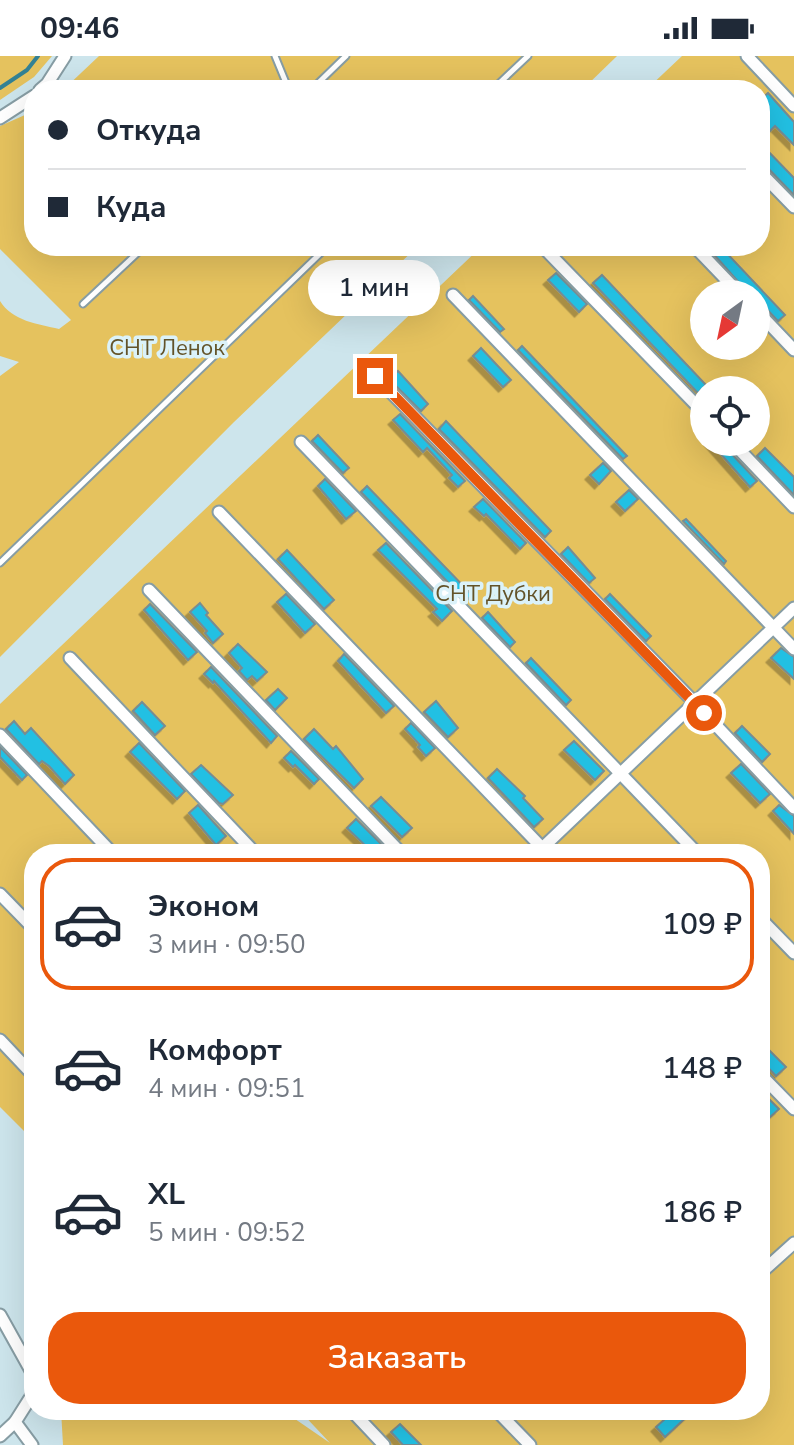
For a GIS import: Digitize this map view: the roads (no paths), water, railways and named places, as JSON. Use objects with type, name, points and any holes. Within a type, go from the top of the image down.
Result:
[{"type":"street","points":[[47,80],[65,56]]},
{"type":"street","points":[[747,56],[770,80]]},
{"type":"street","points":[[770,80],[794,106]]},
{"type":"street","points":[[0,118],[24,102]]},
{"type":"street","points":[[770,182],[794,207]]},
{"type":"street","points":[[552,256],[690,399]]},
{"type":"street","points":[[704,256],[727,280]]},
{"type":"street","points":[[453,295],[794,649]]},
{"type":"street","points":[[770,325],[794,350]]},
{"type":"street","points":[[375,376],[794,808]]},
{"type":"street","points":[[301,442],[688,844]]},
{"type":"street","points":[[745,456],[794,507]]},
{"type":"street","points":[[219,512],[534,844]]},
{"type":"street","points":[[149,590],[392,844]]},
{"type":"street","points":[[550,844],[794,608]]},
{"type":"street","points":[[70,658],[247,844]]},
{"type":"street","points":[[0,735],[104,844]]},
{"type":"street","points":[[0,894],[24,919]]},
{"type":"street","points":[[770,928],[794,953]]},
{"type":"street","points":[[0,1040],[24,1065]]},
{"type":"street","points":[[770,1084],[794,1109]]},
{"type":"street","points":[[770,1265],[794,1243]]},
{"type":"street","points":[[0,1315],[24,1358]]},
{"type":"street","points":[[0,1436],[24,1408]]},
{"type":"street","points":[[360,1420],[384,1445]]},
{"type":"street","points":[[506,1420],[530,1445]]},
{"type":"street","points":[[15,1422],[32,1445]]},
{"type":"lane","points":[[275,56],[285,80]]},
{"type":"lane","points":[[321,80],[346,56]]},
{"type":"lane","points":[[503,80],[528,56]]},
{"type":"lane","points":[[83,304],[134,256]]},
{"type":"lane","points":[[0,563],[318,256]]},
{"type":"waterway","points":[[0,88],[27,70],[38,56]]},
{"type":"park label","name":"СНТ Ленок","points":[[167,347]]},
{"type":"park label","name":"СНТ Дубки","points":[[493,593]]}]
